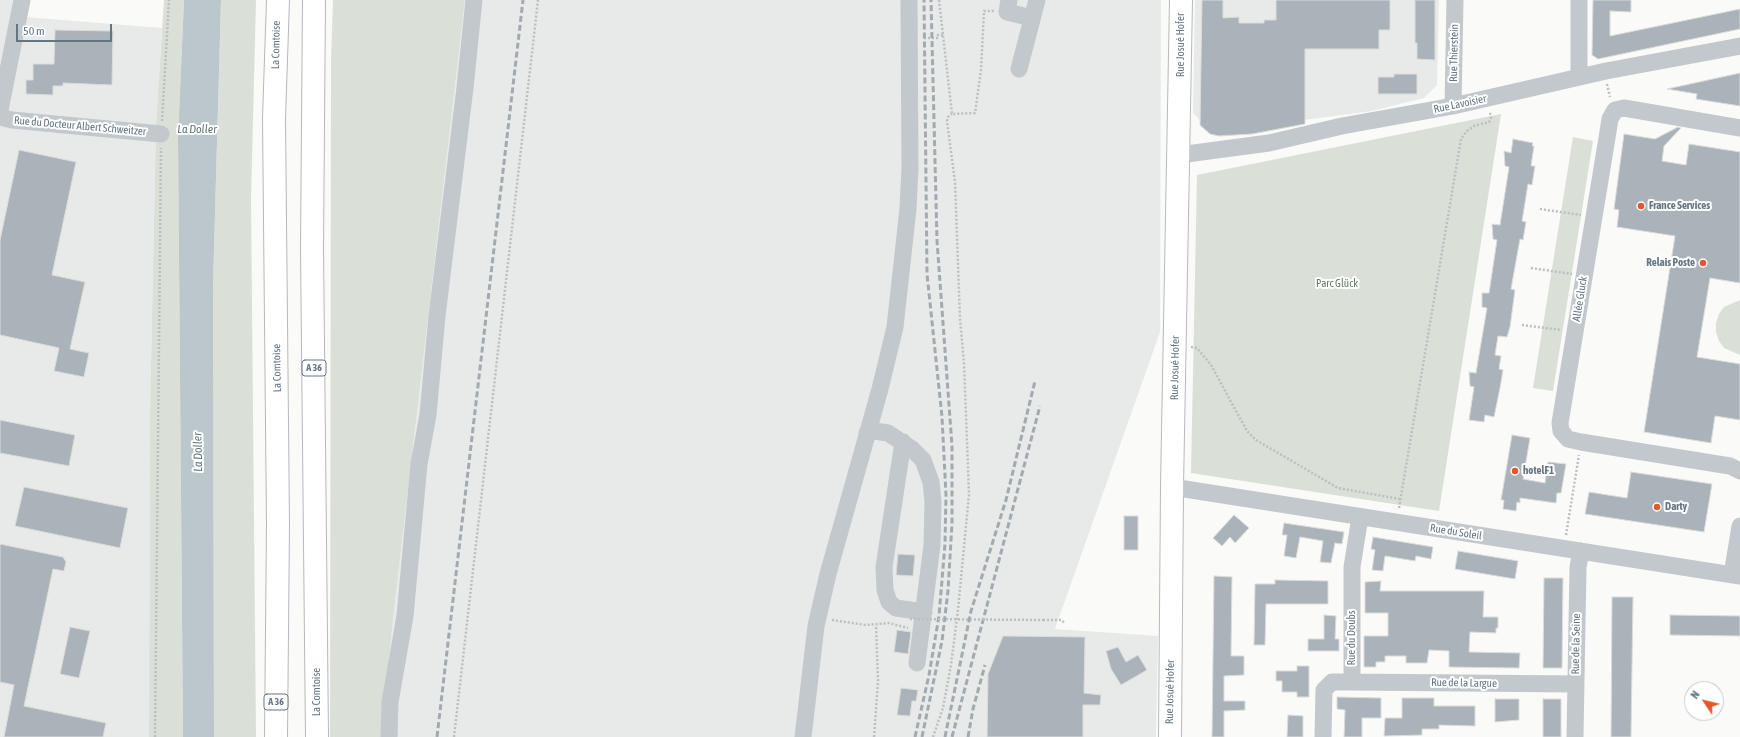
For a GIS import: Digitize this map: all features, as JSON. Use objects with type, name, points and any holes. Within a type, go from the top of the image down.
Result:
[{"type":"main road","name":"La Comtoise","points":[[276,737],[278,525],[274,118],[278,0]]},
{"type":"main road","name":"La Comtoise","points":[[314,0],[312,248],[317,737]]},
{"type":"main road","name":"Rue Josué Hofer","points":[[1170,737],[1172,487],[1181,0]]},
{"type":"street","points":[[0,110],[22,0]]},
{"type":"street","points":[[389,737],[390,702],[405,616],[419,464],[428,415],[437,316],[465,88],[474,0]]},
{"type":"street","points":[[804,737],[810,669],[818,617],[829,567],[896,328],[903,268],[910,168],[909,0]]},
{"type":"street","points":[[1019,69],[1037,0]]},
{"type":"street","name":"Rue Thierstein","points":[[1453,106],[1454,0]]},
{"type":"street","points":[[1579,0],[1579,77]]},
{"type":"street","points":[[1008,6],[1032,18]]},
{"type":"street","name":"Rue Lavoisier","points":[[1179,155],[1268,143],[1342,126],[1487,99],[1606,71],[1740,46]]},
{"type":"street","points":[[1615,110],[1624,108],[1740,128]]},
{"type":"street","name":"Allée Gluck","points":[[1615,110],[1610,119],[1560,423],[1561,431],[1568,439],[1580,442],[1730,466],[1740,471]]},
{"type":"street","name":"Rue du Docteur Albert Schweitzer","points":[[0,117],[12,120],[161,134]]},
{"type":"street","points":[[867,433],[874,431],[888,433],[903,442],[923,460],[929,474],[933,491],[932,545],[917,616],[922,632],[917,663]]},
{"type":"street","points":[[903,442],[884,567],[885,590],[892,606],[907,610],[917,616]]},
{"type":"street","name":"Rue du Soleil","points":[[1172,487],[1736,576]]},
{"type":"street","name":"Rue du Doubs","points":[[1323,737],[1324,690],[1332,682],[1352,682],[1352,567],[1360,517]]},
{"type":"street","points":[[1736,576],[1740,526]]},
{"type":"street","name":"Rue de la Seine","points":[[1575,737],[1578,567],[1581,551]]},
{"type":"street","name":"Rue de la Largue","points":[[1352,682],[1575,684]]},
{"type":"path","points":[[155,737],[161,134],[170,0]]},
{"type":"path","points":[[454,737],[538,0]]},
{"type":"path","points":[[939,0],[952,114]]},
{"type":"path","points":[[933,737],[942,708],[951,665],[958,610],[969,494],[955,190],[947,121],[948,117],[952,114],[975,113],[981,70],[984,10],[1008,6]]},
{"type":"path","points":[[909,35],[916,35],[916,38],[938,38],[938,35],[943,35]]},
{"type":"path","points":[[1606,71],[1609,95],[1615,110]]},
{"type":"path","points":[[1396,522],[1461,139],[1467,131],[1474,126],[1489,122],[1491,118],[1487,99]]},
{"type":"path","points":[[1540,209],[1594,217]]},
{"type":"path","points":[[1530,268],[1584,276]]},
{"type":"path","points":[[1522,325],[1575,332]]},
{"type":"path","points":[[1185,347],[1197,348],[1210,365],[1247,430],[1256,440],[1338,488],[1400,499]]},
{"type":"path","points":[[1564,549],[1580,442]]},
{"type":"path","points":[[917,616],[1062,620],[1062,623],[1064,623]]},
{"type":"path","points":[[818,617],[850,624],[890,624],[922,632]]},
{"type":"path","points":[[874,737],[878,681],[876,625]]},
{"type":"shaded area","points":[[0,0],[28,0],[25,17],[162,28],[156,124],[150,413],[149,737],[0,737]]},
{"type":"shaded area","points":[[465,0],[1161,0],[1160,332],[1055,629],[1158,636],[1156,737],[382,737],[393,619]]},
{"type":"shaded area","points":[[1195,0],[1439,0],[1437,85],[1424,98],[1372,111],[1213,132],[1193,113]]},
{"type":"green space","points":[[164,0],[184,0],[178,138],[183,737],[149,737],[150,413],[156,124]]},
{"type":"green space","points":[[221,0],[256,0],[251,198],[256,737],[214,737],[213,285]]},
{"type":"green space","points":[[333,0],[465,0],[393,619],[382,737],[330,737],[331,61]]},
{"type":"green space","name":"Parc Glück","points":[[1501,114],[1439,511],[1191,473],[1197,175]]},
{"type":"green space","points":[[1573,137],[1593,141],[1553,391],[1533,388]]},
{"type":"green space","points":[[1740,300],[1740,355],[1724,348],[1719,341],[1716,332],[1716,323],[1719,314],[1724,307]]},
{"type":"water","name":"La Doller","points":[[184,0],[221,0],[213,285],[214,737],[183,737],[178,138]]},
{"type":"building","points":[[1202,0],[1223,0],[1223,18],[1239,17],[1239,23],[1264,23],[1264,20],[1276,20],[1276,0],[1390,0],[1390,30],[1379,30],[1379,49],[1305,49],[1305,124],[1252,134],[1219,136],[1210,134],[1200,125]]},
{"type":"building","points":[[1415,0],[1435,0],[1435,60],[1417,59],[1417,43],[1415,43]]},
{"type":"building","points":[[1593,0],[1631,0],[1631,12],[1610,11],[1610,36],[1740,9],[1740,29],[1598,59],[1592,55]]},
{"type":"building","points":[[55,30],[113,31],[112,85],[63,83],[63,86],[53,86],[53,95],[26,94],[26,80],[33,80],[33,64],[54,64]]},
{"type":"building","points":[[1740,73],[1740,106],[1696,99],[1697,94],[1667,89]]},
{"type":"building","points":[[1394,74],[1417,74],[1417,94],[1378,94],[1378,77],[1394,77]]},
{"type":"building","points":[[1678,127],[1681,128],[1664,146],[1662,161],[1686,165],[1689,144],[1740,152],[1740,283],[1710,278],[1697,357],[1740,364],[1740,420],[1715,416],[1711,443],[1644,432],[1675,236],[1617,227],[1619,210],[1614,209],[1624,134],[1655,139]]},
{"type":"building","points":[[1513,139],[1533,143],[1532,146],[1534,146],[1531,166],[1535,166],[1532,185],[1528,184],[1522,221],[1526,222],[1523,240],[1520,239],[1511,289],[1515,290],[1510,327],[1507,337],[1498,336],[1495,355],[1501,356],[1499,369],[1503,370],[1500,388],[1494,417],[1485,415],[1484,422],[1469,420],[1474,387],[1470,386],[1469,372],[1476,373],[1487,308],[1482,307],[1482,293],[1489,293],[1497,240],[1493,239],[1492,224],[1500,225],[1509,167],[1505,166],[1504,151],[1511,153]]},
{"type":"building","points":[[19,150],[76,162],[52,275],[85,282],[70,349],[89,353],[84,377],[54,371],[59,348],[0,335],[0,240]]},
{"type":"building","points":[[0,420],[75,435],[69,466],[0,453]]},
{"type":"building","name":"hotelF1","points":[[1512,435],[1530,438],[1523,479],[1545,483],[1548,462],[1566,464],[1561,493],[1557,493],[1556,503],[1520,498],[1520,503],[1517,502],[1516,511],[1503,509],[1504,500],[1501,500]]},
{"type":"building","name":"Darty","points":[[1631,472],[1712,484],[1704,532],[1585,514],[1589,492],[1627,498]]},
{"type":"building","points":[[24,487],[128,508],[120,548],[15,526]]},
{"type":"building","points":[[1234,515],[1249,528],[1235,543],[1230,537],[1222,546],[1213,538]]},
{"type":"building","points":[[1124,516],[1138,516],[1138,550],[1124,550]]},
{"type":"building","points":[[1284,523],[1344,532],[1342,544],[1335,543],[1331,563],[1320,562],[1323,541],[1300,537],[1296,558],[1284,556],[1287,535],[1282,535]]},
{"type":"building","points":[[1373,537],[1433,547],[1431,559],[1416,556],[1415,561],[1385,556],[1383,571],[1372,570],[1375,550],[1371,549]]},
{"type":"building","points":[[0,544],[63,557],[66,562],[64,571],[53,569],[24,706],[106,723],[103,737],[4,737],[14,685],[0,682]]},
{"type":"building","points":[[1458,551],[1518,561],[1515,579],[1455,569]]},
{"type":"building","points":[[898,554],[915,555],[913,576],[896,575]]},
{"type":"building","points":[[1214,576],[1232,577],[1231,656],[1244,656],[1244,675],[1224,676],[1224,701],[1245,701],[1245,710],[1224,711],[1224,737],[1212,737]]},
{"type":"building","points":[[1544,578],[1563,578],[1562,668],[1543,668]]},
{"type":"building","points":[[1275,580],[1328,581],[1328,604],[1266,604],[1265,645],[1254,645],[1255,584],[1275,584]]},
{"type":"building","points":[[1381,581],[1380,591],[1484,591],[1483,617],[1498,617],[1498,628],[1496,628],[1496,633],[1470,632],[1469,652],[1520,653],[1519,668],[1449,667],[1449,651],[1429,650],[1427,663],[1406,663],[1406,656],[1385,656],[1385,662],[1376,662],[1376,667],[1364,667],[1364,636],[1388,636],[1388,613],[1365,613],[1365,582]]},
{"type":"building","points":[[1612,597],[1633,597],[1631,737],[1611,737]]},
{"type":"building","points":[[1324,615],[1336,616],[1335,639],[1339,639],[1339,651],[1308,651],[1308,639],[1324,639]]},
{"type":"building","points":[[1670,615],[1740,616],[1740,636],[1670,635]]},
{"type":"building","points":[[70,627],[90,631],[79,678],[60,674]]},
{"type":"building","points":[[897,630],[911,632],[908,654],[894,652]]},
{"type":"building","points":[[1003,636],[1085,637],[1084,693],[1101,695],[1100,705],[1083,705],[1083,737],[987,737],[988,674]]},
{"type":"building","points":[[1118,647],[1126,662],[1138,655],[1147,670],[1121,685],[1111,669],[1106,651]]},
{"type":"building","points":[[1297,666],[1309,666],[1309,697],[1297,697],[1297,692],[1282,692],[1282,681],[1276,681],[1276,671],[1297,671]]},
{"type":"building","points":[[901,688],[918,690],[916,701],[912,701],[910,716],[897,715]]},
{"type":"building","points":[[1337,697],[1381,698],[1381,718],[1362,718],[1362,737],[1344,737],[1345,710],[1337,709]]},
{"type":"building","points":[[1402,698],[1434,698],[1434,706],[1475,706],[1475,726],[1439,725],[1439,729],[1422,729],[1422,735],[1384,736],[1385,718],[1402,718]]},
{"type":"building","points":[[1495,699],[1519,699],[1519,720],[1495,722]]},
{"type":"building","points":[[1543,699],[1561,699],[1561,737],[1543,737]]},
{"type":"building","points":[[1288,715],[1303,716],[1303,737],[1287,737]]},
{"type":"railway","points":[[437,737],[523,0]]},
{"type":"railway","points":[[915,737],[929,675],[939,616],[945,544],[946,495],[942,417],[927,274],[924,0]]},
{"type":"railway","points":[[922,737],[942,641],[948,591],[952,523],[952,446],[937,241],[931,0]]},
{"type":"railway","points":[[945,737],[971,611],[1006,500],[1035,381]]},
{"type":"railway","points":[[952,737],[1040,406]]},
{"type":"railway","points":[[968,737],[973,709],[985,665]]},
{"type":"place","name":"France Services","points":[[1641,206]]},
{"type":"place","name":"Relais Poste","points":[[1703,263]]},
{"type":"place","name":"hotelF1","points":[[1515,471]]},
{"type":"place","name":"Darty","points":[[1657,507]]}]
